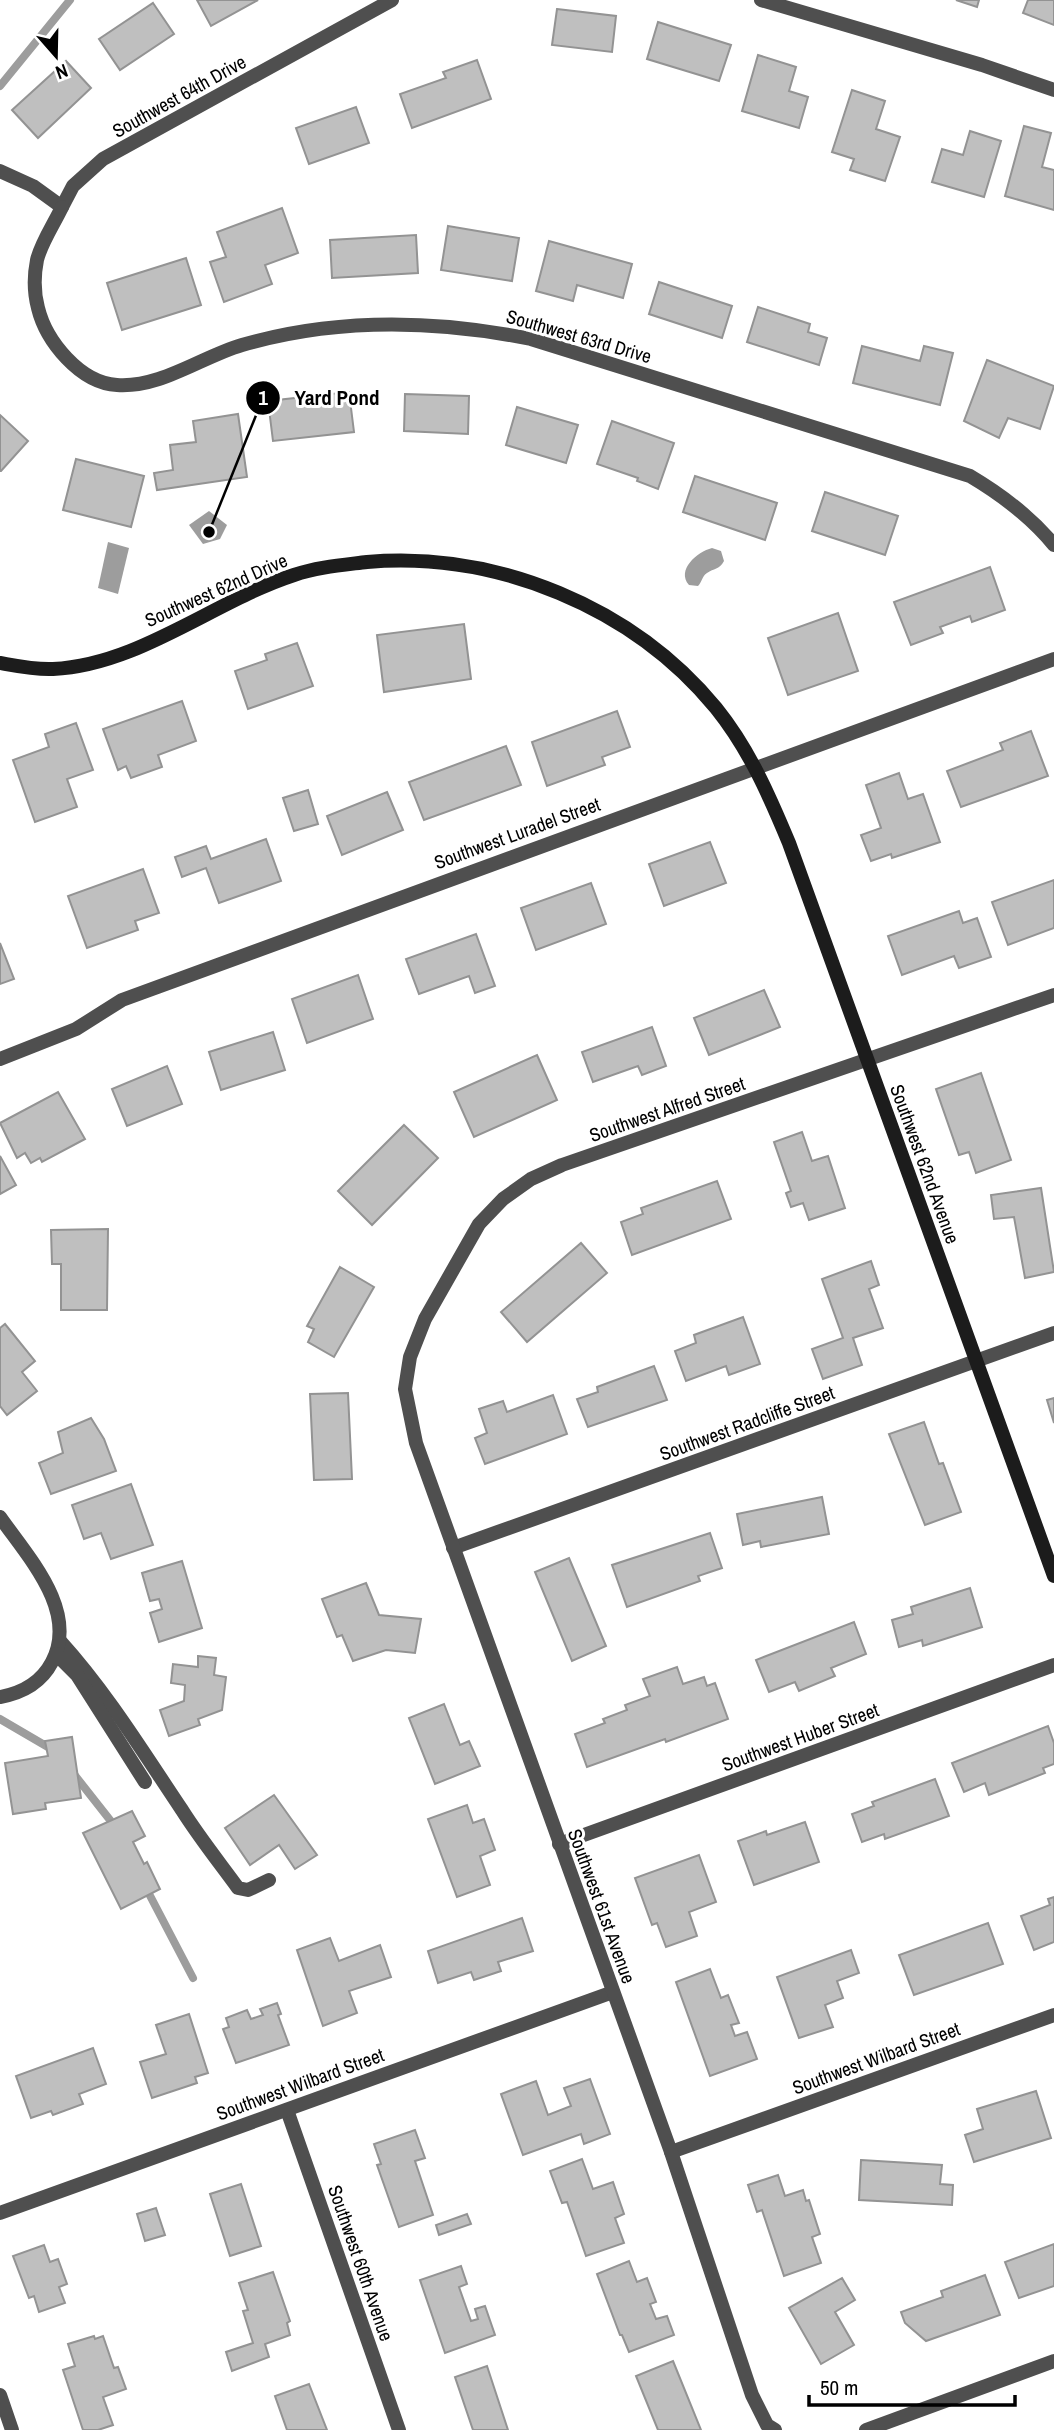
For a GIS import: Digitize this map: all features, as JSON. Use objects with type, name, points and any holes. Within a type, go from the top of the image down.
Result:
[{"type":"street","name":"Southwest 64th Drive","points":[[62,207],[72,186],[103,159],[392,0]]},
{"type":"street","points":[[761,0],[982,65],[1054,90]]},
{"type":"street","points":[[0,171],[33,186],[62,207]]},
{"type":"street","name":"Southwest 63rd Drive","points":[[62,207],[38,259],[35,290],[38,309],[57,346],[76,367],[95,379],[115,385],[148,383],[243,344],[315,330],[400,324],[498,332],[531,339],[970,475],[1021,511],[1054,545]]},
{"type":"street","name":"Southwest 62nd Drive","points":[[0,663],[52,669],[101,660],[160,637],[269,584],[322,568],[384,561],[432,562],[524,580],[581,603],[629,631],[670,662],[699,689],[737,736],[755,767]]},
{"type":"street","name":"Southwest Luradel Street","points":[[0,1059],[76,1029],[122,1000],[1054,659]]},
{"type":"street","name":"Southwest 62nd Avenue","points":[[755,767],[789,843],[1054,1576]]},
{"type":"street","name":"Southwest Alfred Street","points":[[405,1389],[410,1357],[425,1319],[479,1224],[503,1199],[531,1179],[562,1165],[1054,995]]},
{"type":"street","name":"Southwest Radcliffe Street","points":[[453,1548],[1054,1333]]},
{"type":"street","name":"Southwest 61st Avenue","points":[[405,1389],[416,1443],[671,2152],[752,2395],[767,2425],[775,2430]]},
{"type":"street","points":[[0,1518],[47,1587],[56,1607],[58,1648],[47,1671],[31,1686],[17,1694],[0,1697]]},
{"type":"street","points":[[58,1648],[145,1782]]},
{"type":"street","points":[[58,1648],[105,1696],[182,1811],[238,1888],[248,1890],[269,1880]]},
{"type":"street","name":"Southwest Huber Street","points":[[559,1844],[1054,1665]]},
{"type":"street","name":"Southwest Wilbard Street","points":[[0,2213],[613,1992]]},
{"type":"street","name":"Southwest Wilbard Street","points":[[671,2152],[1054,2015]]},
{"type":"street","name":"Southwest 60th Avenue","points":[[287,2110],[399,2430]]},
{"type":"street","points":[[866,2430],[1054,2361]]},
{"type":"street","points":[[0,2395],[12,2430]]},
{"type":"shaded area","points":[[209,511],[227,525],[220,539],[203,544],[189,525]]},
{"type":"shaded area","points":[[108,542],[129,548],[118,594],[98,588]]},
{"type":"shaded area","points":[[712,548],[721,551],[724,561],[705,574],[698,586],[689,585],[685,573],[690,562],[700,553]]},
{"type":"building","points":[[197,0],[258,0],[211,26]]},
{"type":"building","points":[[956,0],[979,0],[977,7]]},
{"type":"building","points":[[1028,0],[1054,0],[1054,25],[1023,13]]},
{"type":"building","points":[[153,3],[174,34],[120,70],[99,39]]},
{"type":"building","points":[[557,9],[616,16],[612,52],[552,45]]},
{"type":"building","points":[[658,22],[731,45],[719,81],[647,59]]},
{"type":"building","points":[[758,55],[796,67],[789,91],[808,97],[799,128],[742,111]]},
{"type":"building","points":[[477,60],[491,99],[412,128],[400,94],[446,78],[443,72]]},
{"type":"building","points":[[66,61],[91,88],[38,138],[12,110]]},
{"type":"building","points":[[852,90],[885,101],[876,129],[900,137],[885,181],[850,170],[854,159],[832,152]]},
{"type":"building","points":[[356,107],[369,143],[309,164],[296,128]]},
{"type":"building","points":[[1024,126],[1051,133],[1042,167],[1054,170],[1054,210],[1005,196]]},
{"type":"building","points":[[970,131],[1001,141],[984,197],[932,182],[942,149],[963,155]]},
{"type":"building","points":[[282,208],[298,253],[265,265],[272,284],[224,302],[210,262],[226,257],[217,232]]},
{"type":"building","points":[[448,226],[519,238],[512,281],[441,270]]},
{"type":"building","points":[[416,235],[418,273],[332,278],[330,240]]},
{"type":"building","points":[[549,241],[632,264],[623,298],[577,285],[573,301],[536,291]]},
{"type":"building","points":[[186,258],[201,305],[122,330],[107,283]]},
{"type":"building","points":[[659,282],[732,306],[722,338],[649,314]]},
{"type":"building","points":[[758,307],[810,324],[808,332],[827,338],[819,365],[747,342]]},
{"type":"building","points":[[862,346],[920,361],[924,346],[953,353],[940,405],[853,383]]},
{"type":"building","points":[[987,360],[1054,386],[1040,429],[1008,418],[999,438],[964,421]]},
{"type":"building","points":[[349,392],[354,432],[273,441],[268,401]]},
{"type":"building","points":[[405,394],[469,396],[468,434],[404,431]]},
{"type":"building","points":[[517,407],[578,425],[566,463],[506,445]]},
{"type":"building","points":[[238,414],[247,477],[157,490],[154,473],[173,470],[170,445],[196,442],[193,421]]},
{"type":"building","points":[[0,415],[28,441],[1,471],[0,471]]},
{"type":"building","points":[[612,421],[674,443],[658,489],[637,481],[638,478],[597,464]]},
{"type":"building","points":[[76,459],[144,476],[131,527],[63,510]]},
{"type":"building","points":[[695,476],[777,503],[765,540],[683,512]]},
{"type":"building","points":[[825,492],[898,516],[885,555],[812,531]]},
{"type":"building","points":[[990,567],[1005,610],[972,622],[970,616],[940,627],[943,633],[911,645],[894,602]]},
{"type":"building","points":[[838,613],[858,671],[788,695],[768,638]]},
{"type":"building","points":[[464,624],[471,679],[384,692],[377,635]]},
{"type":"building","points":[[297,643],[313,686],[248,709],[235,671],[267,660],[265,654]]},
{"type":"building","points":[[182,701],[196,741],[158,755],[162,767],[131,778],[126,766],[118,770],[103,729]]},
{"type":"building","points":[[617,711],[630,747],[602,757],[605,765],[547,786],[532,742]]},
{"type":"building","points":[[76,723],[93,770],[67,779],[77,807],[35,822],[13,760],[49,747],[45,734]]},
{"type":"building","points":[[1031,731],[1048,776],[961,807],[947,771],[1003,750],[1000,743]]},
{"type":"building","points":[[506,746],[521,785],[424,820],[409,782]]},
{"type":"building","points":[[899,773],[908,799],[923,794],[940,842],[892,858],[891,854],[871,861],[861,835],[881,828],[866,785]]},
{"type":"building","points":[[308,790],[318,824],[294,831],[283,798]]},
{"type":"building","points":[[387,792],[403,830],[342,855],[327,816]]},
{"type":"building","points":[[266,839],[281,881],[219,903],[206,868],[182,877],[175,857],[206,846],[211,859]]},
{"type":"building","points":[[710,842],[726,883],[664,906],[649,864]]},
{"type":"building","points":[[143,869],[159,913],[135,921],[138,930],[87,948],[68,896]]},
{"type":"building","points":[[1054,880],[1054,928],[1008,945],[992,902]]},
{"type":"building","points":[[591,883],[606,924],[536,950],[521,908]]},
{"type":"building","points":[[959,911],[963,923],[977,918],[991,957],[959,968],[954,956],[902,975],[888,936]]},
{"type":"building","points":[[476,934],[495,986],[475,993],[469,976],[419,994],[406,959]]},
{"type":"building","points":[[0,943],[14,979],[0,984]]},
{"type":"building","points":[[358,975],[373,1019],[307,1043],[292,999]]},
{"type":"building","points":[[764,990],[780,1027],[709,1055],[694,1018]]},
{"type":"building","points":[[652,1027],[666,1066],[642,1075],[638,1066],[593,1082],[582,1052]]},
{"type":"building","points":[[273,1032],[285,1070],[221,1090],[209,1052]]},
{"type":"building","points":[[537,1055],[557,1100],[474,1137],[454,1092]]},
{"type":"building","points":[[167,1066],[182,1104],[127,1126],[112,1089]]},
{"type":"building","points":[[981,1073],[1011,1160],[976,1173],[969,1152],[959,1155],[936,1089]]},
{"type":"building","points":[[58,1092],[85,1139],[42,1162],[40,1158],[31,1163],[25,1153],[17,1158],[0,1123]]},
{"type":"building","points":[[404,1125],[438,1158],[372,1225],[338,1191]]},
{"type":"building","points":[[802,1132],[812,1161],[828,1156],[845,1208],[809,1220],[803,1203],[791,1207],[786,1193],[791,1191],[774,1142]]},
{"type":"building","points":[[0,1156],[16,1185],[0,1194]]},
{"type":"building","points":[[717,1181],[731,1219],[632,1255],[621,1222],[643,1214],[641,1208]]},
{"type":"building","points":[[1041,1188],[1054,1272],[1025,1278],[1014,1217],[994,1219],[991,1195]]},
{"type":"building","points":[[108,1229],[107,1310],[61,1310],[61,1264],[52,1264],[51,1230]]},
{"type":"building","points":[[581,1243],[607,1273],[527,1342],[501,1312]]},
{"type":"building","points":[[871,1261],[879,1285],[869,1289],[883,1328],[853,1338],[862,1365],[823,1379],[812,1349],[843,1338],[822,1279]]},
{"type":"building","points":[[340,1267],[374,1287],[334,1357],[308,1342],[314,1329],[307,1326]]},
{"type":"building","points":[[743,1317],[760,1364],[729,1375],[726,1366],[686,1381],[675,1351],[696,1343],[694,1335]]},
{"type":"building","points":[[5,1324],[35,1361],[22,1372],[37,1391],[7,1415],[0,1406],[0,1328]]},
{"type":"building","points":[[654,1366],[667,1400],[588,1427],[577,1399],[598,1392],[597,1387]]},
{"type":"building","points":[[348,1393],[352,1479],[314,1480],[310,1394]]},
{"type":"building","points":[[553,1395],[567,1434],[485,1464],[475,1438],[487,1433],[479,1409],[503,1401],[507,1412]]},
{"type":"building","points":[[1054,1398],[1054,1423],[1047,1400]]},
{"type":"building","points":[[91,1418],[104,1439],[116,1471],[51,1494],[39,1463],[63,1453],[58,1432]]},
{"type":"building","points":[[924,1422],[961,1512],[925,1525],[889,1434]]},
{"type":"building","points":[[131,1484],[153,1545],[111,1559],[101,1533],[84,1539],[72,1505]]},
{"type":"building","points":[[822,1497],[829,1534],[761,1547],[760,1541],[743,1545],[737,1514]]},
{"type":"building","points":[[710,1533],[722,1568],[698,1576],[700,1581],[627,1607],[612,1565]]},
{"type":"building","points":[[569,1558],[606,1646],[572,1661],[535,1572]]},
{"type":"building","points":[[182,1561],[202,1628],[159,1642],[150,1613],[162,1609],[159,1599],[150,1601],[142,1573]]},
{"type":"building","points":[[366,1583],[379,1615],[421,1619],[415,1653],[386,1650],[353,1661],[342,1635],[337,1637],[322,1599]]},
{"type":"building","points":[[970,1588],[982,1627],[923,1646],[922,1640],[899,1647],[892,1620],[913,1614],[911,1607]]},
{"type":"building","points":[[854,1622],[866,1654],[831,1668],[835,1676],[799,1691],[795,1682],[769,1692],[756,1660]]},
{"type":"building","points":[[198,1656],[216,1658],[214,1675],[226,1677],[222,1710],[198,1719],[200,1725],[169,1736],[160,1710],[184,1701],[185,1685],[171,1683],[173,1664],[198,1667]]},
{"type":"building","points":[[677,1667],[683,1684],[704,1677],[707,1686],[715,1683],[728,1719],[587,1767],[575,1734],[605,1723],[603,1719],[627,1710],[625,1705],[650,1696],[643,1679]]},
{"type":"building","points":[[444,1704],[460,1745],[469,1741],[480,1766],[435,1784],[409,1718]]},
{"type":"building","points":[[1048,1726],[1054,1743],[1054,1764],[1043,1768],[1045,1773],[989,1795],[985,1783],[964,1792],[952,1763]]},
{"type":"building","points":[[72,1737],[81,1798],[45,1803],[46,1809],[13,1814],[5,1763],[48,1756],[45,1741]]},
{"type":"building","points":[[935,1779],[949,1816],[885,1839],[884,1834],[862,1842],[852,1814],[874,1806],[872,1802]]},
{"type":"building","points":[[274,1795],[317,1855],[295,1869],[279,1845],[250,1865],[225,1828]]},
{"type":"building","points":[[467,1805],[473,1823],[484,1819],[495,1850],[480,1856],[490,1885],[457,1897],[428,1819]]},
{"type":"building","points":[[132,1811],[145,1836],[133,1842],[144,1864],[147,1862],[160,1889],[121,1909],[83,1833]]},
{"type":"building","points":[[805,1822],[819,1862],[754,1885],[738,1841],[766,1831],[767,1835]]},
{"type":"building","points":[[699,1855],[716,1902],[689,1912],[697,1936],[666,1947],[657,1923],[652,1925],[635,1878]]},
{"type":"building","points":[[1054,1897],[1054,1942],[1034,1950],[1021,1916],[1050,1905],[1048,1899]]},
{"type":"building","points":[[522,1918],[533,1951],[498,1962],[501,1971],[474,1980],[471,1972],[438,1983],[428,1951]]},
{"type":"building","points":[[988,1923],[1003,1964],[914,1995],[899,1955]]},
{"type":"building","points":[[330,1938],[339,1961],[380,1945],[391,1977],[349,1991],[357,2013],[323,2026],[297,1950]]},
{"type":"building","points":[[851,1950],[859,1973],[837,1981],[843,1998],[825,2005],[833,2027],[799,2038],[777,1977]]},
{"type":"building","points":[[710,1969],[721,1998],[728,1995],[739,2023],[731,2025],[735,2036],[747,2032],[757,2059],[710,2076],[676,1982]]},
{"type":"building","points":[[277,2003],[281,2014],[278,2015],[289,2045],[236,2063],[223,2029],[229,2027],[226,2018],[247,2010],[251,2019],[263,2015],[260,2009]]},
{"type":"building","points":[[189,2014],[208,2073],[195,2077],[197,2083],[152,2098],[140,2062],[166,2054],[156,2025]]},
{"type":"building","points":[[93,2048],[106,2084],[79,2094],[83,2104],[53,2115],[51,2111],[31,2118],[16,2076]]},
{"type":"building","points":[[590,2079],[610,2134],[584,2144],[581,2134],[523,2155],[501,2094],[536,2081],[548,2115],[571,2106],[564,2088]]},
{"type":"building","points":[[1036,2091],[1051,2138],[974,2162],[965,2135],[983,2129],[977,2109]]},
{"type":"building","points":[[415,2130],[425,2158],[415,2161],[433,2215],[399,2227],[377,2165],[381,2164],[374,2144]]},
{"type":"building","points":[[582,2159],[593,2189],[613,2182],[624,2214],[615,2218],[624,2243],[586,2256],[567,2202],[562,2203],[550,2171]]},
{"type":"building","points":[[861,2160],[942,2165],[940,2184],[953,2185],[952,2205],[859,2200]]},
{"type":"building","points":[[778,2175],[785,2196],[803,2190],[820,2234],[812,2237],[821,2263],[784,2276],[762,2210],[757,2212],[748,2185]]},
{"type":"building","points":[[241,2184],[261,2246],[230,2256],[210,2194]]},
{"type":"building","points":[[156,2208],[165,2235],[145,2241],[137,2214]]},
{"type":"building","points":[[467,2214],[471,2224],[439,2235],[436,2225]]},
{"type":"building","points":[[1054,2244],[1054,2286],[1019,2298],[1005,2262]]},
{"type":"building","points":[[44,2245],[50,2262],[58,2259],[67,2284],[59,2287],[65,2303],[39,2312],[34,2296],[29,2298],[13,2256]]},
{"type":"building","points":[[629,2261],[637,2282],[647,2278],[656,2302],[650,2304],[656,2319],[667,2316],[674,2335],[629,2352],[597,2274]]},
{"type":"building","points":[[461,2266],[467,2284],[459,2287],[471,2321],[478,2319],[475,2309],[485,2306],[495,2335],[445,2353],[420,2280]]},
{"type":"building","points":[[273,2272],[290,2321],[287,2323],[290,2335],[265,2344],[269,2357],[232,2371],[226,2352],[253,2343],[243,2311],[248,2310],[239,2283]]},
{"type":"building","points":[[985,2275],[1000,2315],[926,2341],[905,2323],[901,2312],[943,2297],[941,2291]]},
{"type":"building","points":[[842,2278],[855,2300],[835,2312],[854,2345],[821,2364],[789,2308]]},
{"type":"building","points":[[94,2336],[95,2339],[103,2336],[114,2368],[118,2367],[126,2389],[103,2397],[113,2425],[98,2430],[83,2430],[63,2370],[75,2366],[68,2344]]},
{"type":"building","points":[[673,2361],[701,2430],[658,2430],[636,2376]]},
{"type":"building","points":[[487,2366],[508,2430],[473,2430],[455,2377]]},
{"type":"building","points":[[309,2384],[327,2430],[287,2430],[275,2396]]},
{"type":"waterway","points":[[0,86],[70,0]]},
{"type":"waterway","points":[[0,1719],[53,1750]]},
{"type":"waterway","points":[[73,1773],[115,1830]]},
{"type":"waterway","points":[[146,1888],[193,1978]]},
{"type":"place","name":"Yard Pond","points":[[209,532]]}]
